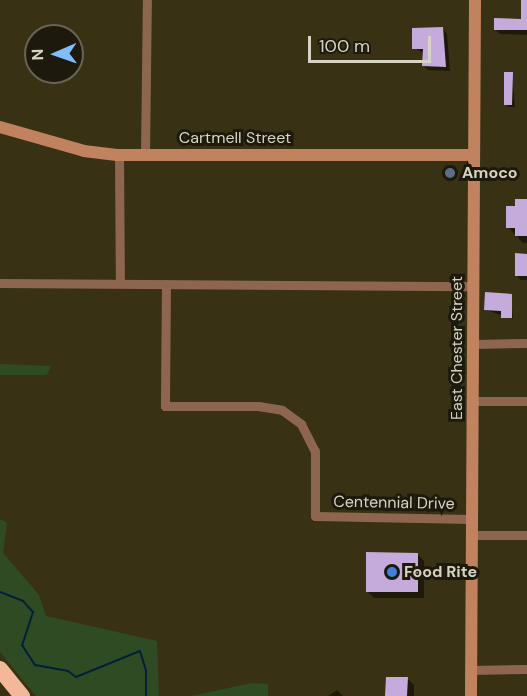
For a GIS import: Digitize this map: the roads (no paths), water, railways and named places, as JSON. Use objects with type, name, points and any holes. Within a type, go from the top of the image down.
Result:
[{"type":"highway","points":[[0,669],[22,696]]},
{"type":"main road","name":"East Chester Street","points":[[471,696],[475,0]]},
{"type":"main road","name":"Cartmell Street","points":[[0,127],[84,151],[119,155],[474,155]]},
{"type":"street","points":[[145,155],[147,0]]},
{"type":"street","points":[[119,155],[120,283]]},
{"type":"street","points":[[0,283],[473,286]]},
{"type":"street","name":"Centennial Drive","points":[[166,284],[165,406],[258,406],[282,410],[301,424],[315,451],[315,516],[471,519]]},
{"type":"street","points":[[473,344],[527,344]]},
{"type":"street","points":[[473,401],[527,400]]},
{"type":"street","points":[[471,535],[527,535]]},
{"type":"street","points":[[471,670],[527,669]]},
{"type":"waterway","points":[[0,592],[23,601],[33,612],[22,645],[35,665],[68,671],[76,677],[140,651],[146,671],[146,696]]},
{"type":"place","name":"Amoco","points":[[450,173]]},
{"type":"place","name":"Food Rite","points":[[392,572]]}]
